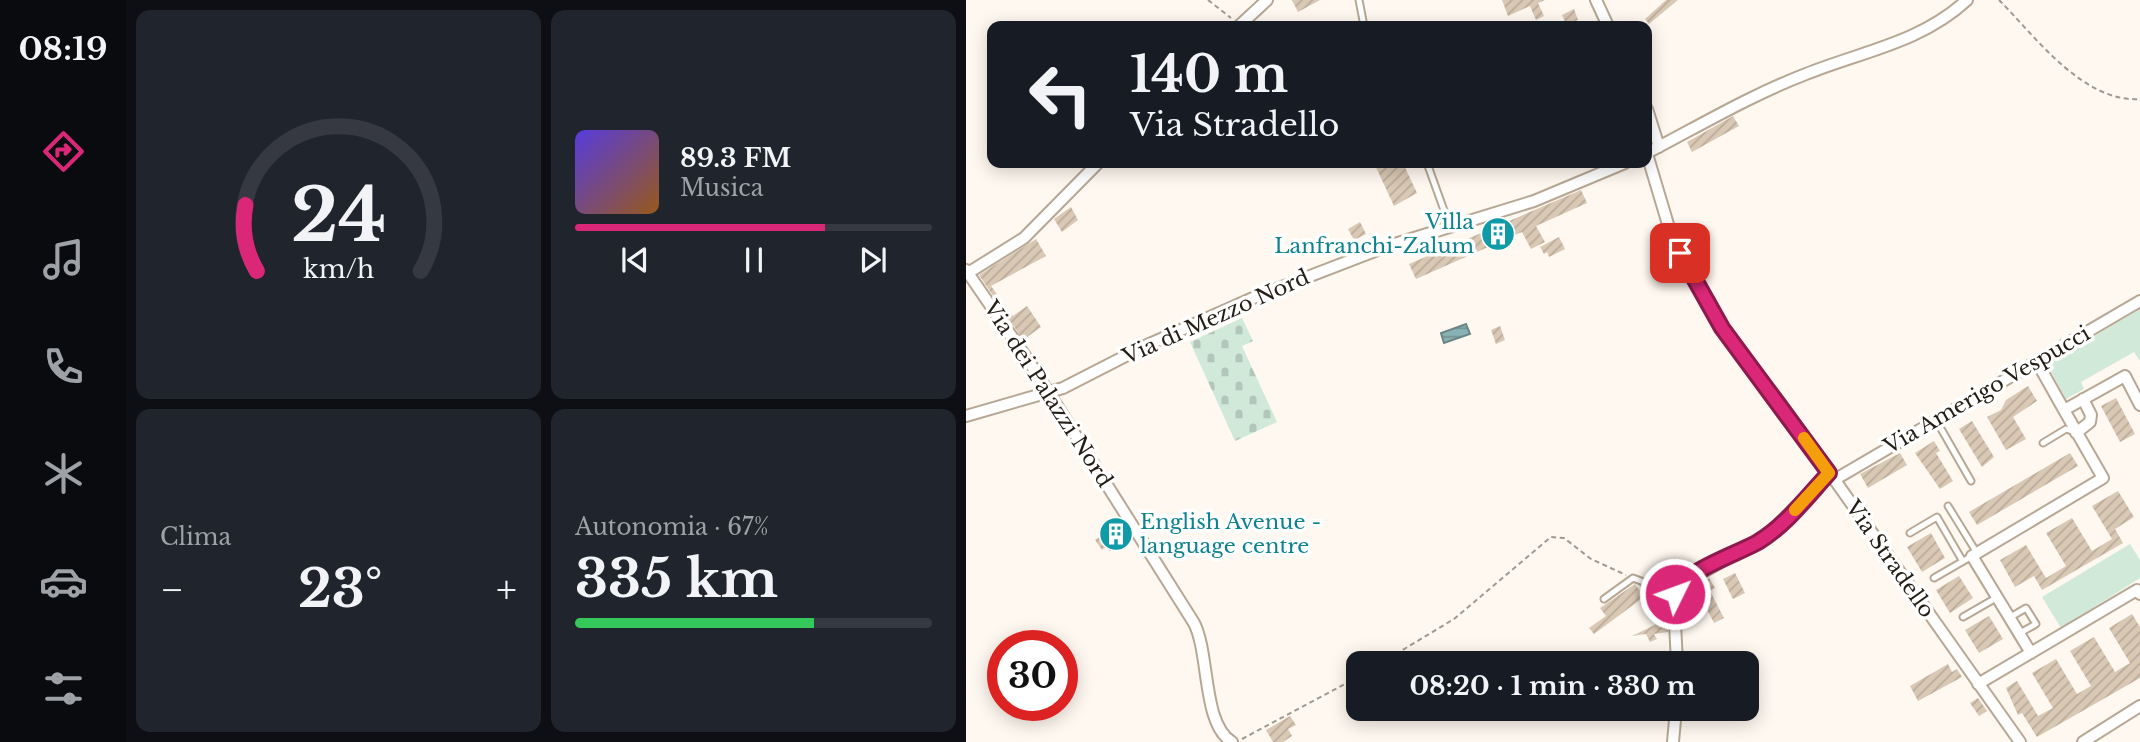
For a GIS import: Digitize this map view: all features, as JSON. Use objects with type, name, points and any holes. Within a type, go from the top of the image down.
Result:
[{"type":"street","points":[[1244,21],[1267,0]]},
{"type":"street","points":[[1596,0],[1606,21]]},
{"type":"street","points":[[1652,151],[1788,81],[1899,43],[1945,18],[1967,0]]},
{"type":"street","points":[[1652,125],[1659,147]]},
{"type":"street","points":[[967,271],[1024,237],[1093,168]]},
{"type":"street","name":"Via di Mezzo Nord","points":[[966,416],[1069,386],[1145,346],[1253,298],[1388,246],[1534,201],[1613,168]]},
{"type":"street","name":"Via Stradello","points":[[1651,168],[1668,225],[1716,319],[2020,742]]},
{"type":"street","name":"Via dei Palazzi Nord","points":[[967,271],[1197,629],[1205,655],[1212,705],[1228,741]]},
{"type":"street","name":"Via Amerigo Vespucci","points":[[1675,594],[1680,585],[1692,576],[1766,537],[1831,476],[1936,420],[2140,301]]},
{"type":"street","points":[[2031,653],[1971,556],[2103,478],[2037,362]]},
{"type":"street","points":[[2064,410],[2125,376],[2140,405]]},
{"type":"street","points":[[2076,433],[2090,422],[2091,415],[2083,399]]},
{"type":"street","points":[[1978,684],[2139,590]]},
{"type":"street","points":[[1675,594],[1677,651]]},
{"type":"street","points":[[2083,742],[2140,706]]},
{"type":"street","points":[[1673,742],[1675,721]]},
{"type":"lane","points":[[1359,0],[1363,21]]},
{"type":"lane","points":[[1429,168],[1450,227]]},
{"type":"lane","points":[[1936,420],[1971,481]]},
{"type":"lane","points":[[2043,443],[2066,429],[2076,433]]},
{"type":"lane","points":[[1948,506],[1971,556]]},
{"type":"lane","points":[[1910,533],[1937,517],[1971,556]]},
{"type":"lane","points":[[1934,578],[1971,556]]},
{"type":"lane","points":[[1604,599],[1633,578],[1675,594]]},
{"type":"lane","points":[[1963,617],[1997,598]]},
{"type":"lane","points":[[2009,618],[2026,608],[2036,624],[2019,634]]},
{"type":"path","points":[[1208,0],[1235,21]]},
{"type":"path","points":[[1999,0],[2034,41],[2060,63],[2117,97],[2140,99]]},
{"type":"path","points":[[1401,651],[1454,619],[1551,537],[1564,538],[1591,559],[1633,578]]},
{"type":"path","points":[[1228,741],[1346,683]]},
{"type":"green space","points":[[2140,309],[2140,361],[2134,352],[2081,382],[2084,389],[2066,399],[2047,364]]},
{"type":"green space","points":[[1242,318],[1253,341],[1242,346],[1277,422],[1235,441],[1190,342]]},
{"type":"green space","points":[[2130,544],[2140,560],[2140,578],[2061,628],[2042,597]]},
{"type":"water","points":[[1466,324],[1470,334],[1444,343],[1441,333]]},
{"type":"building","points":[[1292,0],[1320,0],[1298,12]]},
{"type":"building","points":[[1502,0],[1545,0],[1538,3],[1544,16],[1536,20],[1530,6],[1508,16]]},
{"type":"building","points":[[1666,0],[1678,0],[1652,22],[1645,19]]},
{"type":"building","points":[[1574,9],[1578,20],[1565,21],[1562,15]]},
{"type":"building","points":[[1733,116],[1739,126],[1692,152],[1687,142]]},
{"type":"building","points":[[1376,168],[1405,168],[1417,193],[1394,206]]},
{"type":"building","name":"Villa Lanfranchi-Zalum","points":[[1581,190],[1587,203],[1536,226],[1545,242],[1531,249],[1522,232],[1416,279],[1409,264]]},
{"type":"building","points":[[1071,207],[1078,220],[1062,232],[1054,219]]},
{"type":"building","points":[[1360,222],[1366,234],[1354,240],[1348,229]]},
{"type":"building","points":[[1559,237],[1565,249],[1549,257],[1547,252],[1544,254],[1540,247]]},
{"type":"building","points":[[1036,239],[1046,256],[991,286],[1013,316],[1027,306],[1041,327],[1023,340],[979,275]]},
{"type":"building","points":[[1500,326],[1505,340],[1496,344],[1491,330]]},
{"type":"building","points":[[2028,386],[2037,401],[2013,417],[2026,439],[2006,450],[1987,417],[2001,410],[2006,400]]},
{"type":"building","points":[[2116,398],[2135,434],[2120,442],[2101,406]]},
{"type":"building","points":[[1972,421],[1994,457],[1982,467],[1959,429]]},
{"type":"building","points":[[1934,441],[1940,451],[1936,453],[1953,481],[1940,489],[1915,453]]},
{"type":"building","points":[[1900,453],[1907,465],[1868,488],[1860,474]]},
{"type":"building","points":[[2070,453],[2078,466],[1977,525],[1969,512]]},
{"type":"building","points":[[2118,491],[2134,517],[2115,529],[2123,543],[2042,590],[2034,576],[2015,587],[2000,560],[2026,545],[2046,578],[2066,566],[2046,533],[2072,518],[2092,551],[2112,539],[2092,506]]},
{"type":"building","name":"English Avenue - language centre","points":[[1119,519],[1131,538],[1110,551],[1106,547],[1102,550],[1095,540],[1101,536],[1098,532]]},
{"type":"building","points":[[1931,533],[1945,558],[1922,572],[1907,547]]},
{"type":"building","points":[[1735,573],[1745,593],[1733,599],[1723,579]]},
{"type":"building","points":[[1959,576],[1973,598],[1950,613],[1936,590]]},
{"type":"building","points":[[1709,578],[1715,588],[1710,591],[1724,618],[1714,623],[1700,596],[1687,601],[1684,597],[1687,590]]},
{"type":"building","points":[[1635,584],[1644,597],[1594,634],[1589,628],[1606,616],[1600,608]]},
{"type":"building","points":[[1640,586],[1653,591],[1659,595],[1651,602]]},
{"type":"building","points":[[2132,614],[2140,627],[2140,678],[2037,737],[2022,713],[2018,715],[2006,688],[2017,681],[2038,716],[2053,708],[2032,673],[2056,659],[2077,694],[2091,686],[2070,651],[2094,637],[2115,672],[2130,663],[2109,628]]},
{"type":"building","points":[[1989,616],[2003,639],[1979,653],[1965,630]]},
{"type":"building","points":[[1667,619],[1668,632],[1654,634],[1657,639],[1650,642],[1646,634],[1632,636]]},
{"type":"building","points":[[1948,664],[1952,672],[1957,669],[1962,677],[1918,701],[1910,686]]},
{"type":"building","points":[[1978,698],[1987,711],[1979,716],[1970,703]]},
{"type":"building","points":[[1290,716],[1296,725],[1288,729],[1292,736],[1283,742],[1273,742],[1266,730]]},
{"type":"slow traffic","points":[[1795,510],[1829,473],[1804,438]]},
{"type":"place","name":"Villa Lanfranchi-Zalum","points":[[1498,234]]},
{"type":"place","name":"English Avenue - language centre","points":[[1116,534]]},
{"type":"route","points":[[1675,594],[1680,585],[1692,576],[1766,537],[1829,473],[1781,404],[1722,328],[1680,253]]}]
